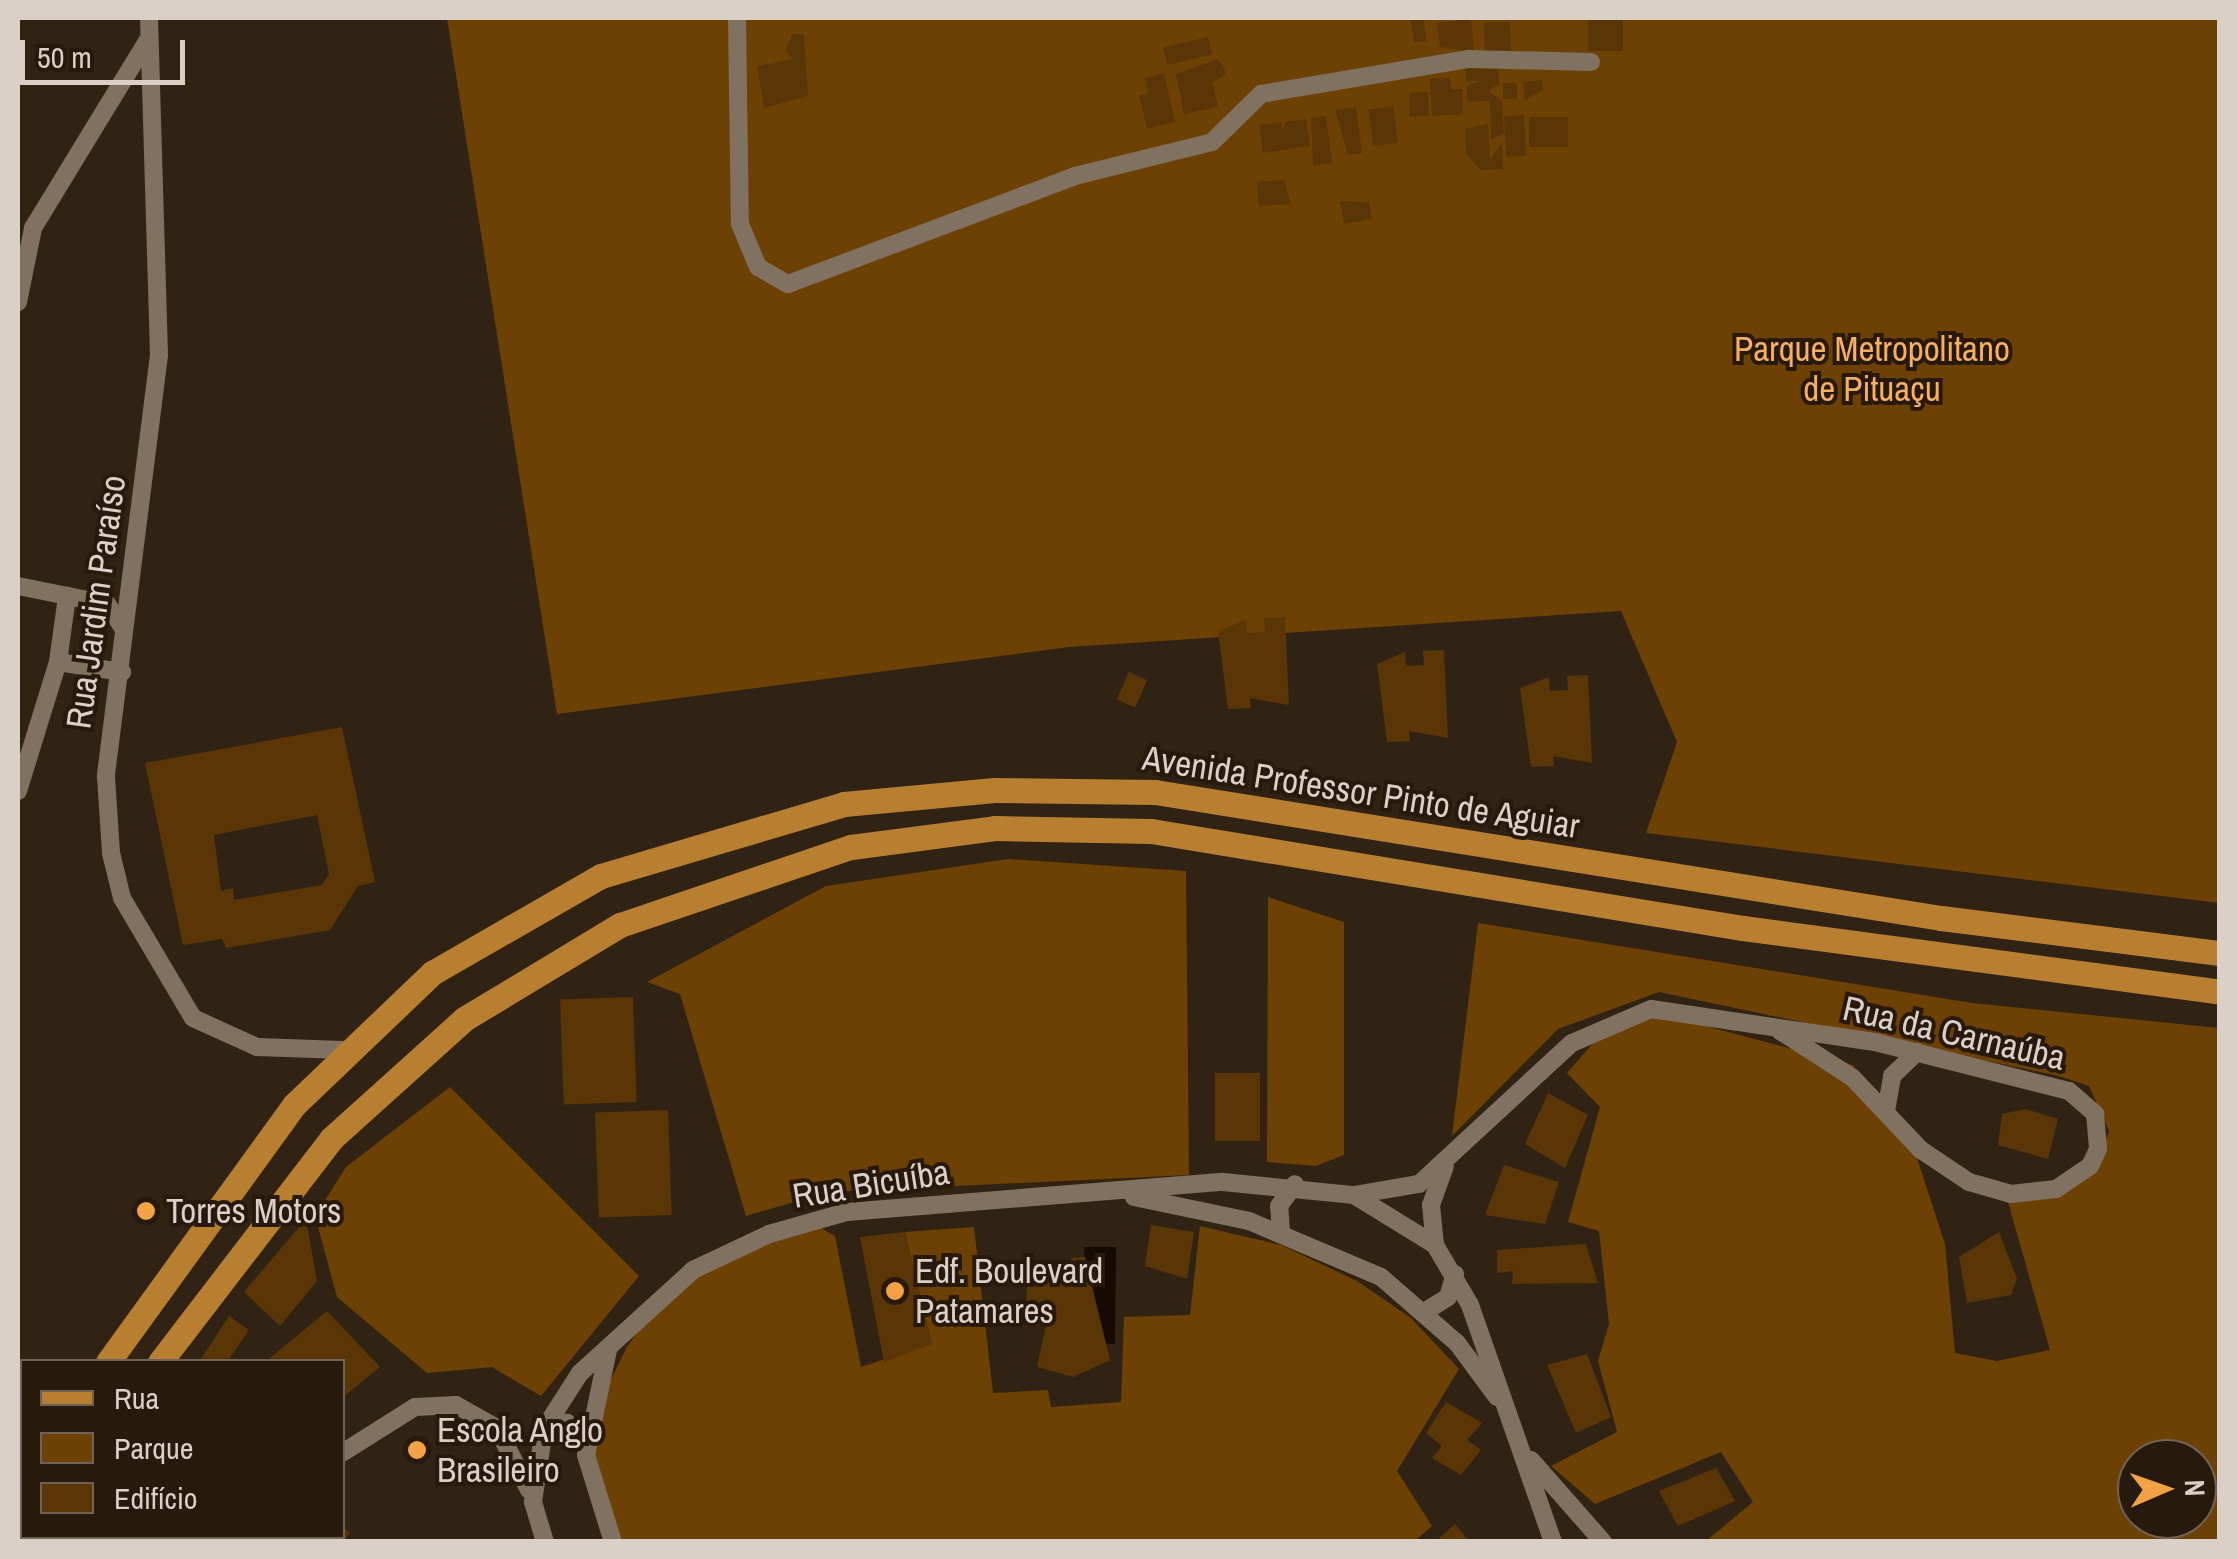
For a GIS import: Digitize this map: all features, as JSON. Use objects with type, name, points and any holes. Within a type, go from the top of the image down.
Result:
[{"type":"main road","name":"Avenida Professor Pinto de Aguiar","points":[[110,1359],[270,1135],[343,1050],[486,936],[601,876],[844,804],[994,790],[1239,803],[1922,916],[2220,953]]},
{"type":"main road","name":"Avenida Professor Pinto de Aguiar","points":[[162,1359],[332,1138],[464,1019],[620,925],[851,847],[995,828],[1150,831],[1744,928],[2220,992]]},
{"type":"street","points":[[737,18],[740,224],[758,267],[788,284],[1075,176],[1212,142],[1260,94],[1482,58],[1590,62]]},
{"type":"street","points":[[18,302],[33,228],[150,27]]},
{"type":"street","name":"Rua Jardim Paraíso","points":[[150,27],[159,355],[105,814],[122,898],[164,975],[193,1018],[227,1039],[343,1050]]},
{"type":"street","points":[[18,586],[108,604],[124,629]]},
{"type":"street","points":[[18,791],[58,662],[67,596]]},
{"type":"street","points":[[58,662],[122,672]]},
{"type":"street","name":"Rua da Carnaúba","points":[[1354,1195],[1407,1188],[1445,1166],[1572,1043],[1626,1016],[1677,1008],[1780,1030],[1917,1052],[2086,1100],[2100,1130],[2090,1166],[2056,1188],[1991,1189],[1940,1166],[1886,1111],[1780,1030]]},
{"type":"street","points":[[1886,1111],[1892,1076],[1917,1052]]},
{"type":"street","points":[[1436,1245],[1431,1205],[1445,1166]]},
{"type":"street","points":[[1281,1232],[1279,1206],[1295,1184]]},
{"type":"street","name":"Rua Bicuíba","points":[[545,1542],[533,1502],[544,1429],[612,1340],[693,1270],[809,1220],[1114,1194],[1295,1184],[1354,1195],[1436,1245],[1455,1274],[1523,1450],[1553,1542]]},
{"type":"street","name":"Rua Bicuíba","points":[[1114,1194],[1281,1232],[1382,1276],[1426,1312],[1506,1410]]},
{"type":"street","points":[[1426,1312],[1448,1297],[1455,1274]]},
{"type":"street","points":[[612,1340],[586,1436],[590,1485],[614,1542]]},
{"type":"street","points":[[345,1451],[415,1407],[456,1405],[497,1428],[533,1502]]},
{"type":"street","points":[[544,1429],[568,1424],[586,1436]]},
{"type":"street","name":"Rua Bicuíba","points":[[1523,1450],[1603,1542]]},
{"type":"green space","name":"Parque Metropolitano de Pituaçu","points":[[447,18],[2219,18],[2219,903],[1646,833],[1677,742],[1621,611],[1069,647],[557,714]]},
{"type":"green space","points":[[1008,859],[1186,871],[1189,1175],[829,1192],[746,1216],[680,994],[647,982],[826,886]]},
{"type":"green space","points":[[1268,897],[1344,922],[1344,1155],[1316,1166],[1267,1162]]},
{"type":"green space","points":[[1478,923],[1972,1003],[2219,1028],[2219,1541],[1706,1541],[1753,1502],[1721,1452],[1595,1504],[1551,1466],[1617,1432],[1598,1361],[1609,1324],[1599,1231],[1568,1222],[1600,1107],[1567,1073],[1595,1041],[1660,1014],[1853,1065],[1917,1158],[1945,1244],[1955,1353],[1997,1361],[2050,1350],[2008,1202],[2099,1159],[2109,1131],[2089,1086],[2059,1076],[1659,992],[1558,1029],[1452,1136]]},
{"type":"green space","points":[[450,1087],[639,1276],[541,1396],[492,1367],[427,1373],[337,1297],[315,1216],[346,1167]]},
{"type":"green space","points":[[807,1220],[835,1236],[861,1367],[931,1344],[905,1232],[974,1227],[993,1393],[1048,1390],[1051,1407],[1121,1402],[1124,1317],[1190,1315],[1200,1226],[1281,1245],[1357,1281],[1411,1318],[1459,1369],[1397,1471],[1432,1526],[1415,1541],[620,1541],[594,1452],[604,1393],[627,1347],[679,1272]]},
{"type":"shaded area","points":[[1084,1247],[1116,1247],[1115,1344],[1091,1343]]},
{"type":"building","points":[[1410,18],[1423,18],[1427,41],[1414,42]]},
{"type":"building","points":[[1588,18],[1623,18],[1623,51],[1588,51]]},
{"type":"building","points":[[1471,19],[1474,52],[1440,47],[1437,23]]},
{"type":"building","points":[[1510,22],[1511,52],[1485,53],[1484,23]]},
{"type":"building","points":[[792,34],[804,34],[808,96],[764,108],[757,66],[793,59],[785,51]]},
{"type":"building","points":[[1208,37],[1212,55],[1167,65],[1163,47]]},
{"type":"building","points":[[1218,59],[1227,74],[1213,82],[1218,107],[1184,114],[1176,74]]},
{"type":"building","points":[[1498,63],[1499,84],[1488,91],[1502,101],[1504,134],[1491,140],[1490,101],[1467,102],[1467,85],[1481,81],[1466,81],[1465,64]]},
{"type":"building","points":[[1164,73],[1175,122],[1147,129],[1139,95],[1148,93],[1145,78]]},
{"type":"building","points":[[1450,78],[1451,89],[1462,89],[1463,114],[1432,116],[1430,79]]},
{"type":"building","points":[[1542,80],[1543,90],[1525,100],[1523,82]]},
{"type":"building","points":[[1503,83],[1517,83],[1517,99],[1503,99]]},
{"type":"building","points":[[1428,92],[1429,116],[1410,117],[1409,93]]},
{"type":"building","points":[[1393,106],[1398,143],[1373,146],[1368,109]]},
{"type":"building","points":[[1356,107],[1362,153],[1348,155],[1335,110]]},
{"type":"building","points":[[1524,115],[1526,156],[1506,157],[1504,116]]},
{"type":"building","points":[[1326,116],[1332,163],[1313,166],[1311,118]]},
{"type":"building","points":[[1529,117],[1568,117],[1568,147],[1529,147]]},
{"type":"building","points":[[1306,119],[1310,146],[1263,153],[1259,125],[1281,122],[1283,132],[1285,122]]},
{"type":"building","points":[[1488,124],[1490,160],[1502,142],[1503,169],[1480,170],[1466,153],[1465,129]]},
{"type":"building","points":[[1284,180],[1291,204],[1259,206],[1257,182]]},
{"type":"building","points":[[1340,201],[1369,202],[1372,219],[1344,224]]},
{"type":"building","points":[[1285,617],[1289,705],[1250,698],[1251,708],[1228,709],[1218,631],[1246,620],[1247,633],[1265,632],[1264,618]]},
{"type":"building","points":[[1444,650],[1448,738],[1409,731],[1410,741],[1387,742],[1377,664],[1405,652],[1406,666],[1424,665],[1423,651]]},
{"type":"building","points":[[1129,672],[1147,680],[1135,708],[1117,699]]},
{"type":"building","points":[[1588,675],[1592,763],[1553,756],[1554,766],[1531,767],[1520,688],[1549,677],[1550,691],[1568,690],[1567,676]]},
{"type":"building","points":[[342,727],[375,882],[358,886],[330,930],[226,948],[222,939],[183,945],[145,763]],"holes":[[[317,815],[329,874],[322,885],[234,900],[233,888],[221,891],[214,835]]]},
{"type":"building","points":[[633,997],[637,1102],[564,1104],[560,1000]]},
{"type":"building","points":[[1215,1073],[1260,1073],[1260,1141],[1215,1141]]},
{"type":"building","points":[[1548,1093],[1588,1115],[1565,1168],[1525,1144]]},
{"type":"building","points":[[2026,1109],[2058,1119],[2048,1159],[1998,1145],[2002,1114]]},
{"type":"building","points":[[668,1110],[672,1215],[599,1217],[595,1113]]},
{"type":"building","points":[[1504,1165],[1559,1182],[1545,1224],[1485,1215]]},
{"type":"building","points":[[306,1219],[317,1281],[280,1326],[244,1292]]},
{"type":"building","points":[[1151,1225],[1194,1232],[1187,1279],[1145,1266]]},
{"type":"building","name":"Edf. Boulevard Patamares","points":[[905,1232],[932,1344],[884,1362],[860,1237]]},
{"type":"building","points":[[1999,1232],[2017,1279],[2011,1295],[1967,1303],[1959,1257]]},
{"type":"building","points":[[1586,1244],[1598,1283],[1512,1284],[1513,1271],[1497,1273],[1497,1250]]},
{"type":"building","points":[[1085,1257],[1110,1360],[1073,1377],[1037,1367],[1046,1325],[1026,1327],[1027,1284],[1072,1275],[1071,1258]]},
{"type":"building","points":[[327,1311],[380,1367],[345,1396],[345,1359],[269,1359]]},
{"type":"building","points":[[229,1316],[249,1330],[229,1359],[201,1359]]},
{"type":"building","points":[[1587,1354],[1611,1417],[1576,1433],[1547,1365]]},
{"type":"building","points":[[1446,1402],[1482,1423],[1467,1440],[1481,1450],[1461,1475],[1432,1458],[1442,1446],[1426,1433]]},
{"type":"building","points":[[1716,1468],[1735,1501],[1678,1526],[1659,1491]]},
{"type":"building","points":[[1455,1524],[1470,1542],[1435,1542]]},
{"type":"building","points":[[345,1529],[350,1533],[343,1542],[295,1539],[345,1539]]},
{"type":"place","name":"Torres Motors","points":[[146,1211]]},
{"type":"place","name":"Edf. Boulevard Patamares","points":[[895,1291]]},
{"type":"place","name":"Escola Anglo Brasileiro","points":[[417,1450]]}]
